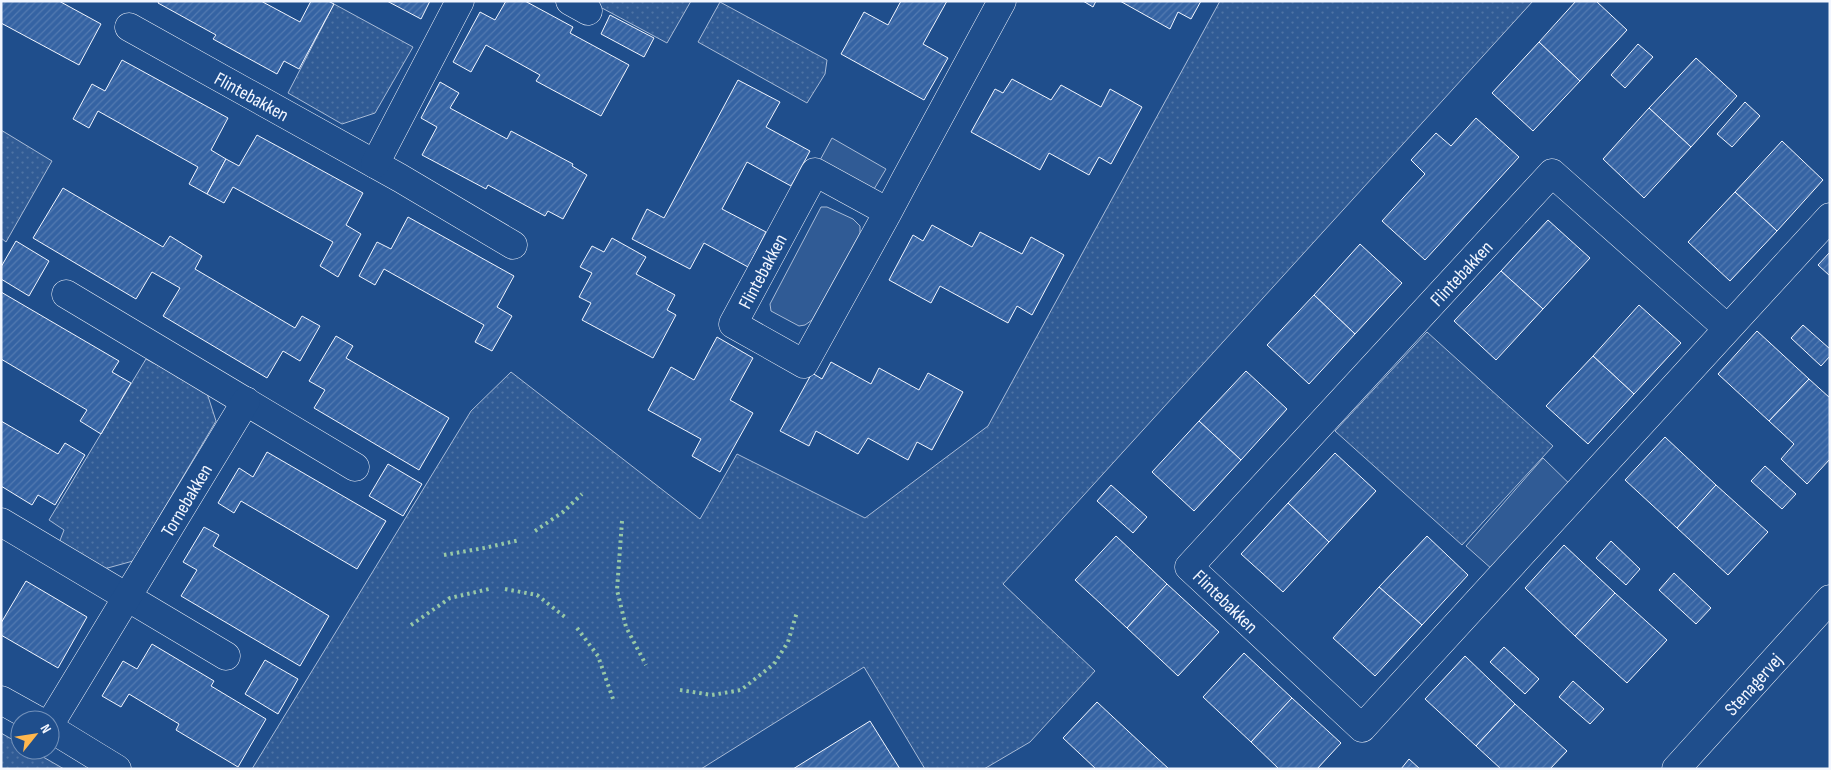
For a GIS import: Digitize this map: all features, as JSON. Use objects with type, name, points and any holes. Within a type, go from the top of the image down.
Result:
[{"type":"street","points":[[375,164],[460,1]]},
{"type":"street","name":"Flintebakken","points":[[888,212],[815,172],[733,324],[804,364],[888,212],[1001,1]]},
{"type":"street","name":"Flintebakken","points":[[128,27],[375,164],[512,245]]},
{"type":"street","name":"Flintebakken","points":[[1727,328],[1552,173],[1189,567],[1362,728],[1830,216]]},
{"type":"street","points":[[66,294],[355,467]]},
{"type":"street","name":"Tornebakken","points":[[60,710],[246,401]]},
{"type":"street","points":[[1,522],[226,656]]},
{"type":"street","name":"Stenagervej","points":[[1676,769],[1830,599]]},
{"type":"street","points":[[1,700],[19,710]]},
{"type":"street","name":"Tornebakken","points":[[60,732],[117,769]]},
{"type":"shaded area","points":[[589,1],[691,1],[667,43]]},
{"type":"shaded area","points":[[1220,1],[1533,1],[1003,584],[1095,671],[1030,742],[984,769],[925,769],[864,667],[701,769],[252,769],[471,411],[511,372],[700,519],[737,454],[865,518],[988,426]]},
{"type":"shaded area","points":[[720,2],[827,60],[825,74],[807,103],[698,42]]},
{"type":"shaded area","points":[[334,4],[413,47],[375,113],[342,124],[288,93]]},
{"type":"shaded area","points":[[1,130],[52,161],[6,242],[1,238]]},
{"type":"shaded area","points":[[832,138],[886,169],[864,206],[812,175]]},
{"type":"shaded area","points":[[821,207],[827,207],[853,219],[860,226],[860,233],[812,320],[805,325],[799,326],[771,311],[770,304]]},
{"type":"shaded area","points":[[1427,332],[1553,446],[1462,545],[1335,431]]},
{"type":"shaded area","points":[[146,359],[206,390],[216,421],[133,561],[104,569],[59,543],[64,530],[49,520]]},
{"type":"shaded area","points":[[1543,458],[1581,495],[1502,578],[1466,546]]},
{"type":"shaded area","points":[[1,733],[10,738],[10,760],[48,760],[64,769],[1,769]]},
{"type":"building","points":[[1,1],[59,1],[101,24],[79,65],[1,23]]},
{"type":"building","points":[[159,1],[261,1],[300,22],[311,1],[328,1],[334,4],[299,69],[284,61],[277,74],[213,39],[216,35],[158,3]]},
{"type":"building","points":[[387,1],[430,1],[421,19]]},
{"type":"building","points":[[506,1],[525,1],[573,27],[570,33],[629,65],[601,116],[536,81],[540,75],[486,45],[471,72],[453,62],[480,12],[495,20]]},
{"type":"building","points":[[901,1],[947,1],[923,44],[948,58],[924,100],[841,54],[864,12],[888,25]]},
{"type":"building","points":[[1083,1],[1096,1],[1093,7]]},
{"type":"building","points":[[1120,1],[1201,1],[1191,19],[1178,12],[1170,29]]},
{"type":"building","points":[[1576,1],[1596,1],[1627,30],[1580,81],[1539,42]]},
{"type":"building","points":[[610,15],[654,38],[644,57],[601,34]]},
{"type":"building","points":[[1539,42],[1580,81],[1533,131],[1492,93]]},
{"type":"building","points":[[1638,44],[1653,57],[1625,88],[1611,75]]},
{"type":"building","points":[[1696,58],[1737,96],[1691,147],[1649,108]]},
{"type":"building","points":[[122,60],[228,118],[211,150],[226,159],[207,194],[189,184],[198,167],[98,111],[89,128],[73,119],[92,84],[105,91]]},
{"type":"building","points":[[1012,79],[1051,100],[1061,85],[1101,107],[1110,89],[1142,107],[1111,164],[1099,157],[1089,175],[1049,153],[1040,170],[971,132],[995,89],[1003,93]]},
{"type":"building","points":[[738,80],[780,102],[766,127],[810,151],[791,186],[747,162],[722,209],[766,232],[748,267],[704,243],[690,269],[632,239],[647,209],[664,218]]},
{"type":"building","points":[[440,82],[459,93],[450,108],[507,139],[511,131],[573,164],[572,166],[587,175],[563,219],[548,211],[545,216],[488,185],[486,189],[422,155],[437,127],[421,118]]},
{"type":"building","points":[[1745,102],[1760,116],[1732,147],[1717,134]]},
{"type":"building","points":[[1649,108],[1691,147],[1644,198],[1603,159]]},
{"type":"building","points":[[1476,118],[1519,157],[1425,260],[1382,221],[1425,174],[1411,160],[1436,133],[1451,146]]},
{"type":"building","points":[[257,135],[363,193],[346,225],[361,234],[338,277],[320,266],[333,242],[233,187],[224,203],[207,194],[226,159],[239,166]]},
{"type":"building","points":[[1782,141],[1823,180],[1777,231],[1735,192]]},
{"type":"building","points":[[63,188],[163,247],[170,236],[202,256],[195,269],[295,328],[302,316],[320,326],[300,361],[283,351],[267,378],[163,316],[180,288],[152,272],[136,299],[33,238]]},
{"type":"building","points":[[1735,192],[1777,231],[1730,281],[1688,242]]},
{"type":"building","points":[[408,217],[514,276],[497,307],[512,316],[492,351],[475,342],[484,325],[384,269],[375,285],[359,276],[377,242],[391,249]]},
{"type":"building","points":[[1548,220],[1590,258],[1543,309],[1501,271]]},
{"type":"building","points":[[932,225],[972,247],[980,232],[1022,254],[1031,237],[1064,255],[1032,315],[1017,306],[1008,323],[940,286],[931,303],[889,280],[913,235],[923,241]]},
{"type":"building","points":[[612,238],[646,257],[636,274],[675,295],[667,310],[676,315],[653,358],[582,320],[591,303],[579,297],[592,273],[580,267],[592,246],[604,252]]},
{"type":"building","points":[[16,241],[49,261],[29,296],[1,279],[1,267]]},
{"type":"building","points":[[1360,244],[1402,283],[1355,334],[1314,295]]},
{"type":"building","points":[[1830,252],[1830,276],[1818,265]]},
{"type":"building","points":[[1501,271],[1543,309],[1496,360],[1454,321]]},
{"type":"building","points":[[1,292],[119,361],[112,372],[131,383],[101,434],[80,421],[87,410],[1,359]]},
{"type":"building","points":[[1314,295],[1355,334],[1309,384],[1267,345]]},
{"type":"building","points":[[1639,305],[1681,343],[1634,394],[1593,356]]},
{"type":"building","points":[[1803,325],[1830,349],[1830,356],[1821,366],[1791,338]]},
{"type":"building","points":[[1757,331],[1809,379],[1769,421],[1718,374]]},
{"type":"building","points":[[336,336],[353,346],[346,358],[449,418],[419,470],[314,408],[325,390],[309,381]]},
{"type":"building","points":[[717,337],[753,358],[730,400],[753,413],[720,472],[692,456],[701,439],[648,410],[671,367],[694,380]]},
{"type":"building","points":[[1593,356],[1634,394],[1588,444],[1546,406]]},
{"type":"building","points":[[831,362],[871,384],[879,368],[919,390],[928,373],[963,392],[932,450],[917,442],[908,460],[868,438],[858,454],[816,431],[809,446],[780,431],[812,373],[822,379]]},
{"type":"building","points":[[1246,371],[1287,409],[1241,460],[1199,421]]},
{"type":"building","points":[[1809,379],[1830,398],[1830,459],[1807,484],[1781,459],[1794,444],[1769,421]]},
{"type":"building","points":[[1,421],[58,454],[65,443],[85,455],[55,505],[38,495],[32,505],[1,486]]},
{"type":"building","points":[[1199,421],[1241,460],[1194,511],[1152,472]]},
{"type":"building","points":[[1665,437],[1716,485],[1677,528],[1625,480]]},
{"type":"building","points":[[267,452],[386,521],[357,569],[241,501],[234,513],[218,503],[239,468],[253,477]]},
{"type":"building","points":[[1335,453],[1376,491],[1329,542],[1288,503]]},
{"type":"building","points":[[388,464],[422,484],[403,516],[369,496]]},
{"type":"building","points":[[1765,466],[1796,494],[1782,509],[1751,481]]},
{"type":"building","points":[[1111,485],[1147,517],[1133,533],[1097,501]]},
{"type":"building","points":[[1716,485],[1768,532],[1728,575],[1677,528]]},
{"type":"building","points":[[1288,503],[1329,542],[1283,592],[1241,554]]},
{"type":"building","points":[[204,527],[219,535],[213,546],[329,616],[300,666],[181,596],[197,570],[183,562]]},
{"type":"building","points":[[1116,536],[1167,584],[1127,628],[1075,580]]},
{"type":"building","points":[[1427,536],[1468,575],[1422,625],[1379,587]]},
{"type":"building","points":[[1611,541],[1640,569],[1626,585],[1596,558]]},
{"type":"building","points":[[1564,545],[1615,593],[1575,636],[1525,588]]},
{"type":"building","points":[[1674,573],[1711,608],[1696,624],[1659,590]]},
{"type":"building","points":[[26,581],[87,617],[58,668],[1,635],[1,623]]},
{"type":"building","points":[[1167,584],[1219,632],[1178,676],[1127,628]]},
{"type":"building","points":[[1379,587],[1422,625],[1375,676],[1333,638]]},
{"type":"building","points":[[1615,593],[1667,640],[1627,683],[1575,636]]},
{"type":"building","points":[[152,644],[214,681],[211,686],[266,719],[238,767],[176,730],[179,724],[129,694],[121,707],[102,696],[123,661],[137,669]]},
{"type":"building","points":[[1504,647],[1539,679],[1525,694],[1490,662]]},
{"type":"building","points":[[1244,653],[1292,698],[1251,742],[1203,697]]},
{"type":"building","points":[[1465,656],[1515,704],[1476,746],[1425,699]]},
{"type":"building","points":[[265,660],[298,679],[278,714],[245,694]]},
{"type":"building","points":[[1573,681],[1604,709],[1590,724],[1559,697]]},
{"type":"building","points":[[1292,698],[1341,743],[1317,769],[1279,769],[1251,742]]},
{"type":"building","points":[[1097,702],[1169,769],[1096,769],[1063,738]]},
{"type":"building","points":[[1515,704],[1567,751],[1550,769],[1501,769],[1476,746]]},
{"type":"building","points":[[870,721],[900,769],[793,769]]},
{"type":"building","points":[[1409,759],[1420,769],[1401,769]]},
{"type":"hedge","points":[[535,531],[563,512],[582,494]]},
{"type":"hedge","points":[[622,521],[617,590],[626,627],[646,665]]},
{"type":"hedge","points":[[444,555],[520,540]]},
{"type":"hedge","points":[[411,625],[450,598],[489,589]]},
{"type":"hedge","points":[[505,589],[537,595],[565,617]]},
{"type":"hedge","points":[[680,690],[712,695],[741,690],[774,664],[788,642],[797,612]]},
{"type":"hedge","points":[[577,628],[598,656],[613,699]]}]
